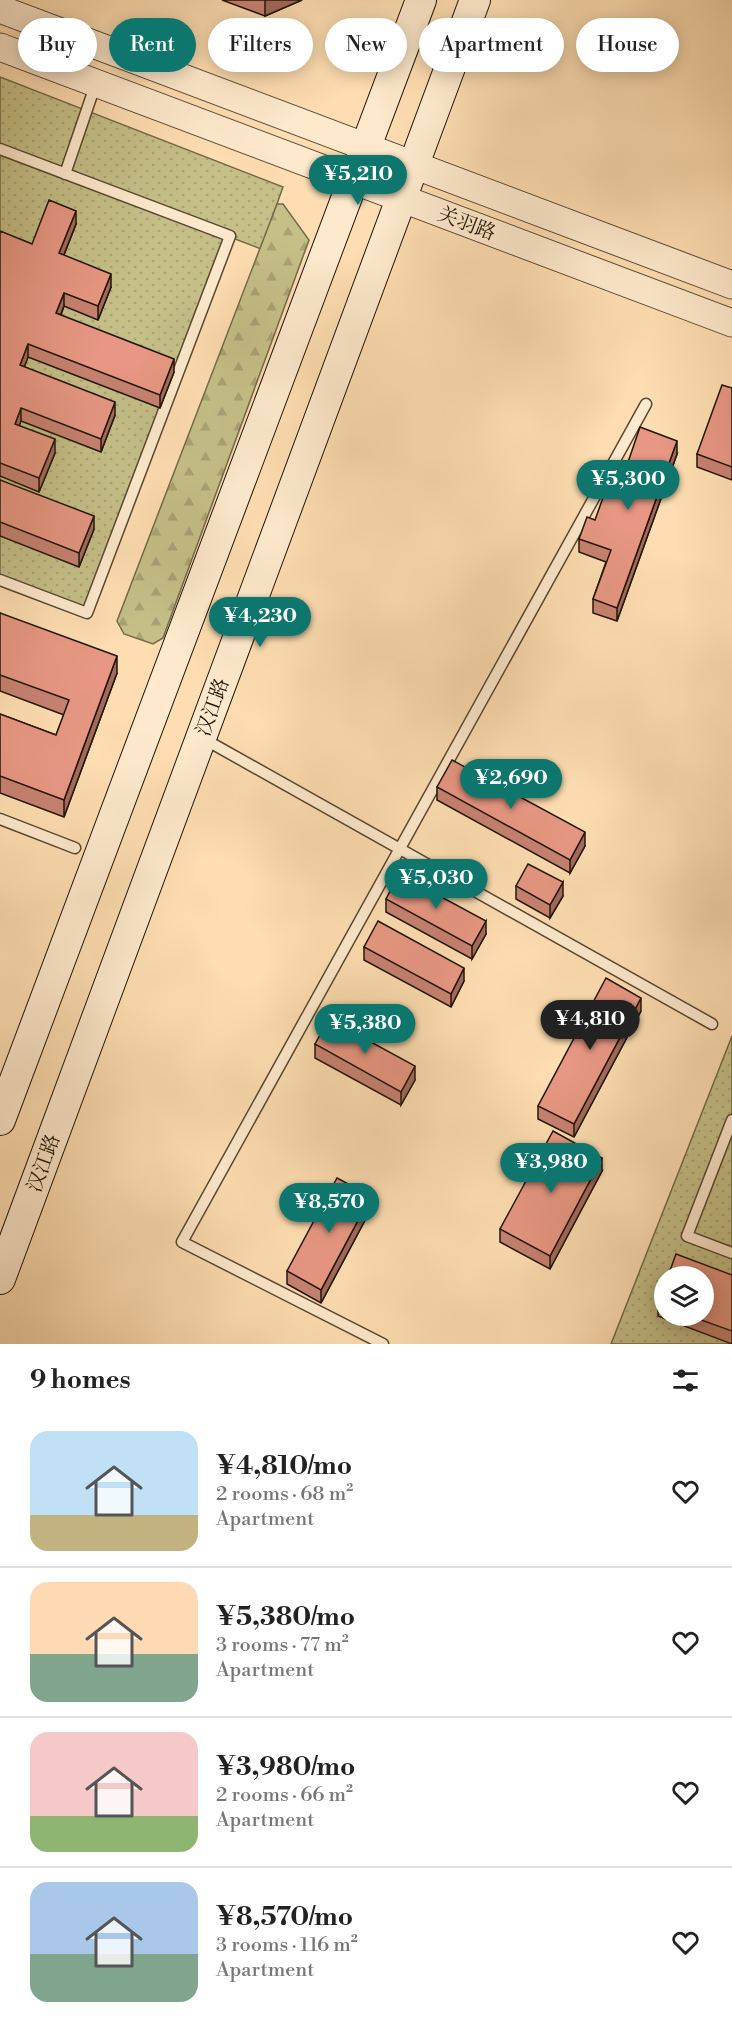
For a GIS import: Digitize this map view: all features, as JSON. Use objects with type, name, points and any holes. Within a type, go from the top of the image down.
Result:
[{"type":"main road","points":[[0,1120],[421,0]]},
{"type":"main road","name":"汉江路","points":[[0,1279],[475,0]]},
{"type":"street","name":"关羽路","points":[[0,9],[732,285]]},
{"type":"street","name":"关羽路","points":[[0,47],[732,323]]},
{"type":"lane","points":[[65,174],[96,83]]},
{"type":"lane","points":[[0,149],[230,236],[87,614],[0,580]]},
{"type":"lane","points":[[383,1344],[182,1242],[646,404]]},
{"type":"lane","points":[[201,737],[712,1024]]},
{"type":"lane","points":[[0,819],[75,848]]},
{"type":"lane","points":[[732,1120],[687,1236],[732,1253]]},
{"type":"green space","points":[[0,77],[283,187],[261,249],[230,237],[87,613],[0,580]]},
{"type":"green space","points":[[277,204],[283,204],[309,240],[163,638],[153,644],[124,634],[117,621]]},
{"type":"green space","points":[[732,1036],[732,1344],[611,1344]]},
{"type":"building","points":[[49,200],[76,211],[59,253],[111,274],[98,306],[64,293],[56,313],[174,359],[160,395],[28,344],[20,365],[115,402],[101,439],[21,408],[15,424],[55,439],[39,478],[0,463],[0,231],[32,244]]},
{"type":"building","points":[[722,385],[732,388],[732,467],[697,454]]},
{"type":"building","points":[[640,427],[677,441],[617,608],[593,599],[611,550],[579,539],[587,517],[595,520],[614,467],[625,471]]},
{"type":"building","points":[[0,480],[94,516],[79,553],[0,522]]},
{"type":"building","points":[[0,613],[117,656],[64,800],[0,776],[0,714],[56,735],[69,700],[0,675]]},
{"type":"building","points":[[452,760],[585,832],[570,860],[437,787]]},
{"type":"building","points":[[528,864],[563,882],[550,905],[516,886]]},
{"type":"building","points":[[399,874],[486,921],[472,946],[386,899]]},
{"type":"building","points":[[378,921],[464,968],[451,994],[364,947]]},
{"type":"building","points":[[606,978],[641,998],[574,1124],[538,1106]]},
{"type":"building","points":[[329,1019],[415,1066],[401,1092],[315,1044]]},
{"type":"building","points":[[553,1131],[602,1158],[550,1256],[500,1229]]},
{"type":"building","points":[[337,1178],[371,1196],[321,1290],[287,1271]]},
{"type":"building","points":[[676,1254],[708,1266],[672,1266]]},
{"type":"building","points":[[714,1268],[732,1275],[732,1331],[714,1325]]}]
